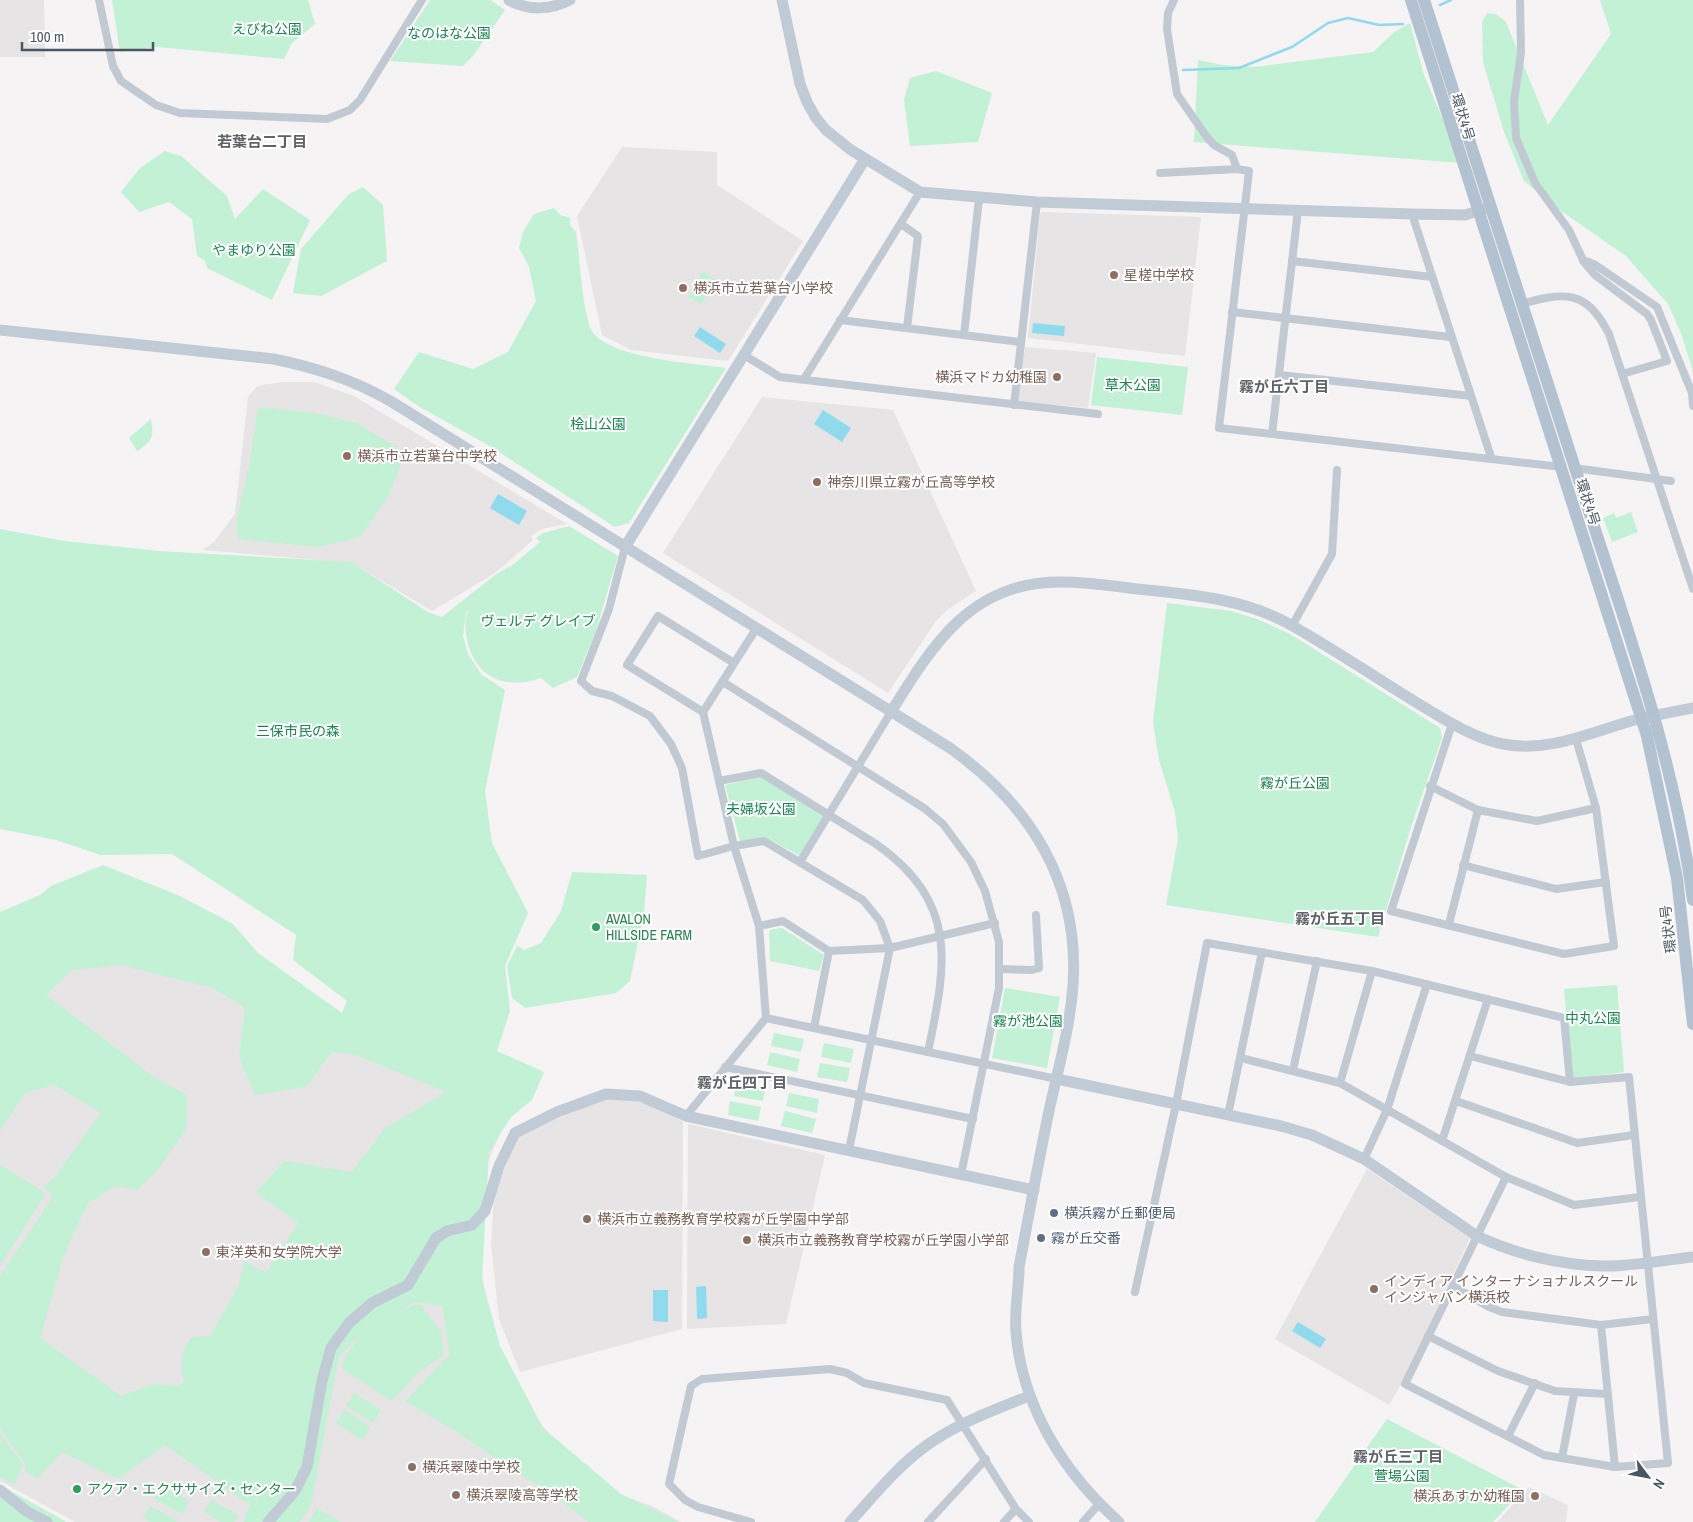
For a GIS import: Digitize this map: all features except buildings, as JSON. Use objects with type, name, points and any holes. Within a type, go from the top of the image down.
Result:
[{"type":"main road","name":"環状4号","points":[[1411,0],[1483,210],[1521,304],[1655,716],[1677,805],[1693,900]]},
{"type":"main road","name":"環状4号","points":[[1424,0],[1483,210],[1560,467],[1642,719],[1663,805],[1677,878],[1691,985],[1693,1024]]},
{"type":"street","points":[[99,0],[113,66],[121,81],[156,106],[180,113],[327,119],[350,110],[360,100],[422,0]]},
{"type":"street","points":[[509,0],[538,8],[551,8],[570,0]]},
{"type":"street","points":[[782,0],[800,84],[807,102],[826,130],[865,159],[920,192],[1037,202],[1412,214],[1465,215],[1483,210]]},
{"type":"street","points":[[1174,0],[1168,14],[1167,29],[1176,94],[1206,136],[1214,144],[1232,155],[1237,169]]},
{"type":"street","points":[[1520,0],[1521,53],[1514,101],[1516,138],[1535,183],[1569,230],[1583,260],[1595,275],[1647,314],[1667,360],[1622,374]]},
{"type":"street","points":[[849,1150],[890,948],[880,921],[863,900],[764,841],[734,846],[698,856],[682,768],[671,744],[650,716],[612,696],[592,691],[581,681],[609,609],[625,547],[865,159]]},
{"type":"street","points":[[1160,173],[1237,169],[1249,171],[1219,428],[1491,457],[1671,481]]},
{"type":"street","points":[[804,379],[920,192]]},
{"type":"street","points":[[964,335],[979,198]]},
{"type":"street","points":[[1014,405],[1037,202]]},
{"type":"street","points":[[1272,434],[1298,210]]},
{"type":"street","points":[[1412,214],[1450,336],[1491,457]]},
{"type":"street","points":[[901,224],[918,236],[907,328]]},
{"type":"street","points":[[1583,260],[1594,264],[1657,307],[1692,393],[1693,406]]},
{"type":"street","points":[[1292,261],[1432,277]]},
{"type":"street","points":[[1521,304],[1551,296],[1574,298],[1586,303],[1599,314],[1622,374],[1693,589]]},
{"type":"street","points":[[1232,312],[1450,336]]},
{"type":"street","points":[[840,320],[1020,342]]},
{"type":"street","points":[[0,330],[274,359],[337,375],[376,393],[950,748],[977,767],[1019,809],[1054,868],[1067,907],[1074,957],[1068,1026],[1019,1267],[1016,1304],[1020,1364],[1029,1396],[1050,1440],[1068,1468],[1099,1504],[1119,1522]]},
{"type":"street","points":[[744,354],[780,377],[1098,414]]},
{"type":"street","points":[[1280,375],[1470,396]]},
{"type":"street","points":[[1292,626],[1332,554],[1337,470]]},
{"type":"street","points":[[800,862],[891,712],[941,636],[959,619],[993,596],[1033,584],[1078,583],[1183,593],[1255,608],[1292,626],[1452,724],[1483,739],[1520,747],[1544,746],[1576,739],[1642,719],[1693,708]]},
{"type":"street","points":[[686,1116],[766,1018],[759,926],[734,846],[703,712],[627,665],[658,616],[734,663]]},
{"type":"street","points":[[703,712],[756,629]]},
{"type":"street","points":[[723,682],[924,808],[942,824],[971,862],[985,891],[1000,942],[1000,969],[999,988],[985,1065],[961,1175]]},
{"type":"street","points":[[1452,724],[1430,786],[1391,911],[1564,954],[1614,946],[1596,808],[1576,739]]},
{"type":"street","points":[[719,781],[761,773],[829,813],[894,857],[909,872],[923,892],[934,914],[941,935],[942,981],[928,1052]]},
{"type":"street","points":[[1430,786],[1478,810],[1538,821],[1596,808]]},
{"type":"street","points":[[1449,924],[1478,810]]},
{"type":"street","points":[[1463,865],[1556,889],[1606,882]]},
{"type":"street","points":[[1000,969],[1032,970],[1039,968],[1036,915]]},
{"type":"street","points":[[759,926],[782,921],[829,951],[890,948],[994,923]]},
{"type":"street","points":[[1135,1292],[1176,1104],[1207,943],[1317,960],[1372,971],[1564,1018],[1570,1082]]},
{"type":"street","points":[[814,1028],[829,951]]},
{"type":"street","points":[[1228,1115],[1262,952]]},
{"type":"street","points":[[1293,1070],[1317,960]]},
{"type":"street","points":[[1340,1083],[1372,971]]},
{"type":"street","points":[[1364,1159],[1387,1110],[1427,984]]},
{"type":"street","points":[[1442,1141],[1488,999]]},
{"type":"street","points":[[766,1018],[1228,1115],[1312,1135],[1364,1159],[1477,1236],[1492,1243],[1555,1262],[1603,1267],[1693,1257]]},
{"type":"street","points":[[1470,1056],[1570,1082],[1629,1077],[1668,1463],[1615,1467],[1544,1455],[1405,1384],[1506,1177]]},
{"type":"street","points":[[1241,1058],[1340,1083],[1506,1177],[1574,1205],[1640,1197]]},
{"type":"street","points":[[725,1068],[973,1119]]},
{"type":"street","points":[[268,1522],[294,1491],[307,1467],[322,1381],[331,1348],[350,1322],[372,1303],[408,1285],[436,1238],[447,1231],[472,1225],[485,1211],[499,1166],[515,1133],[558,1112],[606,1094],[640,1096],[686,1116],[1034,1190]]},
{"type":"street","points":[[1456,1101],[1578,1144],[1634,1135]]},
{"type":"street","points":[[1453,1286],[1489,1307],[1502,1312],[1601,1325],[1653,1319]]},
{"type":"street","points":[[1601,1325],[1615,1467]]},
{"type":"street","points":[[1428,1336],[1498,1371],[1536,1382],[1556,1391],[1574,1394],[1607,1394]]},
{"type":"street","points":[[751,1522],[698,1507],[685,1500],[669,1484],[691,1386],[702,1380],[830,1369],[847,1373],[864,1383],[947,1400],[986,1459],[1016,1510],[1029,1522]]},
{"type":"street","points":[[1508,1436],[1536,1382]]},
{"type":"street","points":[[1562,1458],[1574,1394]]},
{"type":"street","points":[[850,1522],[900,1467],[922,1448],[963,1423],[1029,1396]]},
{"type":"street","points":[[928,1522],[986,1459]]},
{"type":"street","points":[[0,1490],[26,1511],[47,1522]]},
{"type":"street","points":[[1083,1522],[1099,1504]]},
{"type":"street","points":[[1004,1522],[1016,1510]]},
{"type":"shaded area","points":[[0,0],[44,0],[45,57],[0,57]]},
{"type":"shaded area","name":"横浜市立若葉台小学校","points":[[622,147],[717,152],[717,185],[803,241],[728,361],[631,350],[602,335],[577,216]]},
{"type":"shaded area","name":"星槎中学校","points":[[1043,212],[1201,217],[1185,356],[1028,338],[1040,214]]},
{"type":"shaded area","name":"横浜マドカ幼稚園","points":[[1025,347],[1096,353],[1088,408],[1018,401]]},
{"type":"shaded area","name":"横浜市立若葉台中学校","points":[[282,382],[314,382],[354,396],[567,524],[542,529],[531,536],[533,540],[495,573],[432,611],[352,563],[203,550],[214,542],[235,514],[248,397],[257,386]]},
{"type":"shaded area","name":"神奈川県立霧が丘高等学校","points":[[762,397],[893,410],[976,591],[947,610],[936,621],[888,693],[663,553]]},
{"type":"shaded area","name":"東洋英和女学院大学","points":[[101,949],[215,974],[502,1113],[499,1136],[476,1190],[363,1298],[252,1522],[75,1522],[0,1481],[0,992]]},
{"type":"shaded area","name":"横浜市立義務教育学校霧が丘学園中学部","points":[[606,1099],[632,1100],[655,1107],[682,1121],[683,1124],[682,1329],[520,1372],[499,1319],[491,1245],[494,1194],[513,1148],[522,1133]]},
{"type":"shaded area","name":"横浜市立義務教育学校霧が丘学園小学部","points":[[688,1124],[825,1155],[786,1324],[687,1329]]},
{"type":"shaded area","name":"インディア インターナショナルスクール インジャパン横浜校","points":[[1367,1169],[1470,1238],[1403,1381],[1389,1405],[1275,1339]]},
{"type":"shaded area","points":[[479,1226],[483,1283],[499,1355],[531,1411],[574,1466],[610,1492],[650,1505],[681,1522],[274,1522],[342,1343]]},
{"type":"shaded area","name":"横浜あすか幼稚園","points":[[1529,1487],[1568,1505],[1566,1522],[1497,1522]]},
{"type":"green space","name":"えびね公園","points":[[112,0],[308,0],[315,24],[292,43],[284,59],[158,47],[120,52]]},
{"type":"green space","name":"なのはな公園","points":[[430,0],[490,0],[505,10],[473,56],[463,66],[390,61]]},
{"type":"green space","points":[[1600,0],[1693,0],[1693,372],[1681,333],[1668,304],[1626,256],[1561,211],[1524,181],[1504,132],[1483,62],[1482,22],[1487,13],[1496,14],[1506,22],[1548,125],[1611,34]]},
{"type":"green space","points":[[1410,23],[1424,75],[1461,163],[1194,142],[1198,60],[1223,65],[1255,67],[1373,52],[1393,33]]},
{"type":"green space","points":[[936,71],[992,93],[978,142],[910,146],[904,100],[910,78]]},
{"type":"green space","name":"やまゆり公園","points":[[165,151],[181,156],[227,196],[235,219],[263,189],[310,220],[272,300],[207,268],[205,261],[197,256],[192,219],[169,202],[139,212],[121,192],[140,168]]},
{"type":"green space","points":[[363,187],[383,205],[387,261],[321,296],[293,293],[301,249],[349,194]]},
{"type":"green space","name":"桧山公園","points":[[554,208],[560,215],[570,218],[570,225],[576,232],[584,302],[590,327],[594,334],[620,349],[637,354],[675,362],[726,368],[629,523],[615,527],[488,445],[418,406],[394,389],[419,352],[473,369],[508,352],[536,301],[529,267],[519,248],[523,232],[534,214]]},
{"type":"green space","points":[[703,271],[716,280],[701,304],[688,296]]},
{"type":"green space","name":"草木公園","points":[[1097,357],[1188,367],[1182,415],[1091,405]]},
{"type":"green space","points":[[258,407],[315,413],[357,423],[405,453],[389,495],[360,537],[317,547],[238,539],[236,522],[250,461]]},
{"type":"green space","points":[[151,419],[151,438],[137,451],[129,438]]},
{"type":"green space","points":[[1631,512],[1638,532],[1612,542],[1603,518],[1614,513],[1616,518]]},
{"type":"green space","name":"三保市民の森","points":[[569,526],[618,556],[596,631],[577,677],[553,688],[541,678],[517,683],[496,679],[487,674],[473,657],[468,644],[466,621],[467,614],[471,608],[466,613],[463,636],[468,654],[482,675],[505,690],[485,791],[492,843],[528,913],[505,966],[510,1011],[497,1051],[544,1072],[532,1100],[511,1117],[489,1152],[482,1279],[500,1346],[543,1428],[621,1494],[679,1522],[589,1522],[455,1431],[405,1401],[450,1354],[442,1306],[415,1302],[399,1312],[416,1304],[421,1305],[441,1332],[444,1355],[421,1370],[392,1401],[341,1368],[346,1355],[363,1333],[339,1356],[311,1505],[300,1522],[243,1522],[250,1505],[165,1445],[118,1479],[62,1452],[38,1478],[27,1473],[24,1462],[0,1429],[0,1276],[53,1197],[43,1185],[54,1178],[101,1113],[55,1085],[26,1092],[0,1130],[0,912],[40,895],[51,886],[103,865],[180,896],[233,924],[258,953],[342,1013],[347,1001],[293,960],[296,935],[172,854],[101,855],[56,840],[0,829],[0,529],[65,541],[159,551],[351,562],[428,612],[442,617],[495,575],[510,566],[509,568],[540,542],[536,538],[543,533]],"holes":[[[121,965],[213,988],[245,1008],[239,1057],[255,1095],[306,1087],[332,1052],[356,1055],[446,1092],[384,1129],[352,1172],[285,1161],[256,1192],[298,1223],[266,1273],[244,1261],[239,1285],[210,1336],[192,1337],[186,1347],[182,1357],[184,1380],[180,1386],[153,1384],[121,1396],[40,1338],[63,1258],[87,1204],[115,1186],[137,1190],[158,1169],[186,1130],[187,1095],[154,1077],[46,995],[72,970]]]},
{"type":"green space","name":"霧が丘公園","points":[[1167,603],[1231,611],[1257,619],[1290,634],[1440,728],[1442,738],[1410,830],[1378,937],[1166,905],[1178,839],[1175,812],[1159,760],[1153,722]]},
{"type":"green space","name":"夫婦坂公園","points":[[761,777],[825,815],[800,856],[765,837],[740,841],[725,785]]},
{"type":"green space","name":"AVALON HILLSIDE FARM","points":[[572,872],[647,875],[644,912],[630,981],[616,993],[525,1008],[512,998],[507,966],[517,946],[524,950],[541,943],[561,911]]},
{"type":"green space","points":[[782,928],[824,955],[819,971],[770,961],[769,930]]},
{"type":"green space","name":"中丸公園","points":[[1617,985],[1624,1072],[1572,1079],[1564,989]]},
{"type":"green space","name":"霧が池公園","points":[[1005,988],[1060,997],[1047,1068],[992,1058]]},
{"type":"green space","points":[[774,1033],[804,1039],[801,1052],[771,1046]]},
{"type":"green space","points":[[824,1043],[854,1049],[851,1063],[821,1057]]},
{"type":"green space","points":[[770,1052],[800,1059],[797,1072],[767,1065]]},
{"type":"green space","points":[[820,1063],[850,1068],[847,1082],[817,1077]]},
{"type":"green space","points":[[736,1083],[765,1088],[763,1101],[734,1096]]},
{"type":"green space","points":[[789,1093],[819,1099],[817,1113],[786,1106]]},
{"type":"green space","points":[[730,1101],[761,1107],[758,1121],[728,1115]]},
{"type":"green space","points":[[785,1111],[816,1119],[812,1133],[781,1126]]},
{"type":"green space","points":[[0,1165],[46,1193],[0,1266]]},
{"type":"green space","points":[[354,1393],[381,1410],[373,1423],[346,1406]]},
{"type":"green space","points":[[344,1410],[370,1427],[362,1440],[336,1423]]},
{"type":"green space","name":"萱場公園","points":[[1387,1419],[1523,1490],[1493,1522],[1315,1522]]},
{"type":"green space","points":[[0,1434],[23,1464],[14,1485],[0,1477]]},
{"type":"green space","points":[[0,1485],[67,1522],[0,1522]]},
{"type":"green space","points":[[161,1486],[189,1501],[182,1514],[154,1499]]},
{"type":"green space","points":[[211,1500],[238,1515],[234,1522],[221,1522],[204,1512]]},
{"type":"green space","points":[[150,1506],[177,1521],[150,1522],[143,1518]]},
{"type":"green space","points":[[317,1508],[341,1522],[309,1522]]},
{"type":"water","points":[[1033,323],[1065,326],[1064,336],[1032,333]]},
{"type":"water","points":[[700,327],[726,344],[720,353],[694,336]]},
{"type":"water","points":[[823,410],[851,428],[842,442],[814,424]]},
{"type":"water","points":[[498,494],[527,511],[519,525],[490,508]]},
{"type":"water","points":[[706,1286],[707,1318],[697,1319],[696,1287]]},
{"type":"water","points":[[653,1290],[668,1290],[668,1322],[653,1321]]},
{"type":"water","points":[[1298,1322],[1326,1339],[1320,1348],[1292,1331]]},
{"type":"waterway","points":[[1440,5],[1451,0]]},
{"type":"waterway","points":[[1183,70],[1239,68],[1292,47],[1328,23],[1348,18],[1379,25],[1403,24]]},
{"type":"place","name":"星槎中学校","points":[[1114,275]]},
{"type":"place","name":"横浜市立若葉台小学校","points":[[683,288]]},
{"type":"place","name":"横浜マドカ幼稚園","points":[[1057,377]]},
{"type":"place","name":"横浜市立若葉台中学校","points":[[347,456]]},
{"type":"place","name":"神奈川県立霧が丘高等学校","points":[[817,482]]},
{"type":"place","name":"AVALON HILLSIDE FARM","points":[[596,927]]},
{"type":"place","name":"横浜霧が丘郵便局","points":[[1054,1213]]},
{"type":"place","name":"横浜市立義務教育学校霧が丘学園中学部","points":[[587,1219]]},
{"type":"place","name":"霧が丘交番","points":[[1041,1238]]},
{"type":"place","name":"横浜市立義務教育学校霧が丘学園小学部","points":[[747,1240]]},
{"type":"place","name":"東洋英和女学院大学","points":[[206,1252]]},
{"type":"place","name":"インディア インターナショナルスクール インジャパン横浜校","points":[[1374,1289]]},
{"type":"place","name":"横浜翠陵中学校","points":[[412,1467]]},
{"type":"place","name":"アクア・エクササイズ・センター","points":[[77,1489]]},
{"type":"place","name":"横浜翠陵高等学校","points":[[456,1495]]},
{"type":"place","name":"横浜あすか幼稚園","points":[[1535,1496]]},
{"type":"district","name":"若葉台二丁目","points":[[262,142]]},
{"type":"district","name":"霧が丘六丁目","points":[[1284,387]]},
{"type":"district","name":"霧が丘五丁目","points":[[1340,919]]},
{"type":"district","name":"霧が丘四丁目","points":[[742,1083]]},
{"type":"district","name":"霧が丘三丁目","points":[[1398,1457]]},
{"type":"park label","name":"ヴェルデ グレイブ","points":[[538,621]]}]
